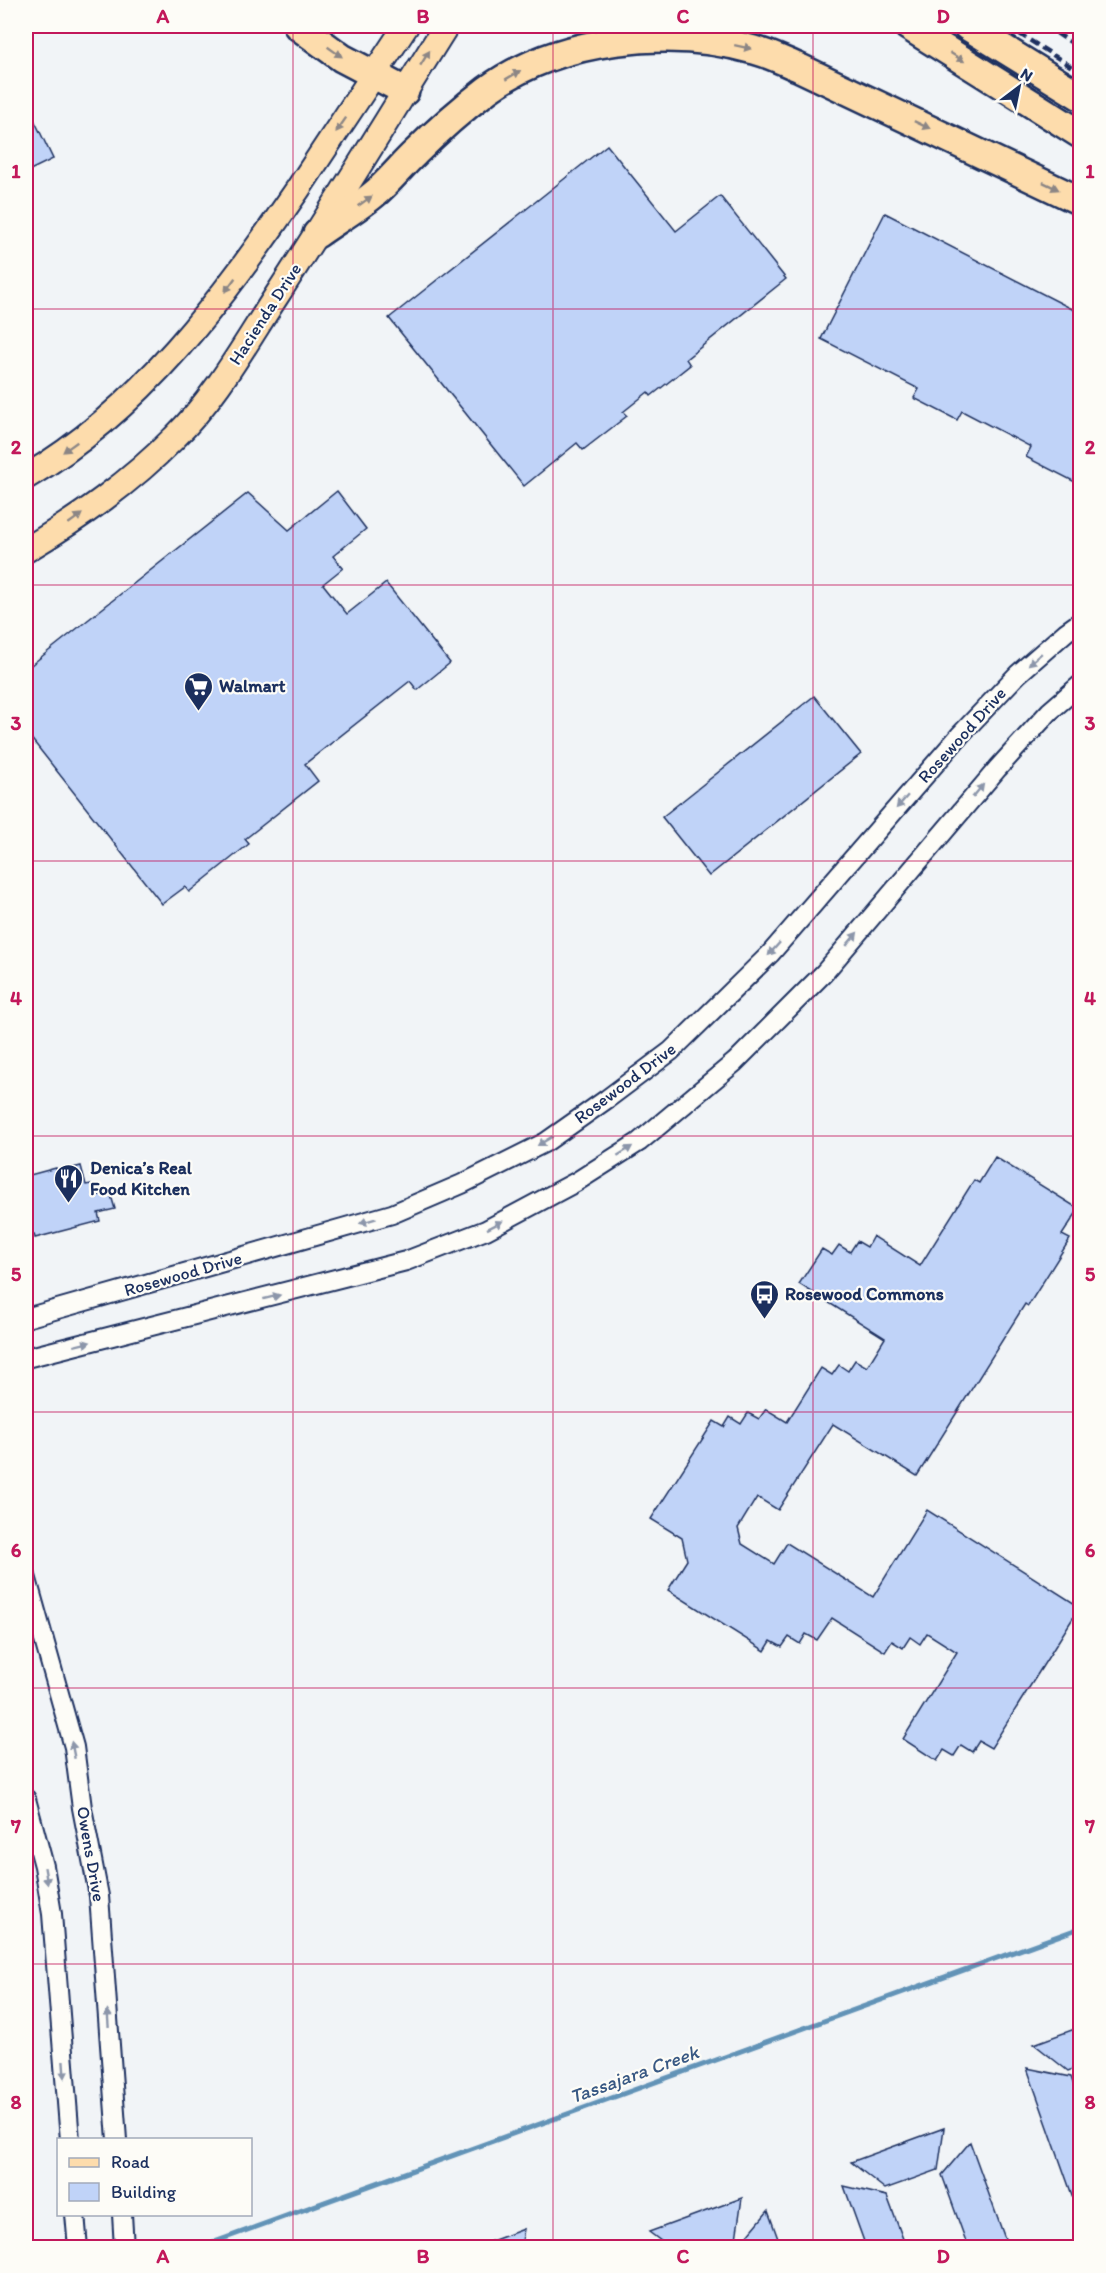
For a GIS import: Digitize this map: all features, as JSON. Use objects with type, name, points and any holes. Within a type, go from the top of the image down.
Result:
[{"type":"highway","points":[[298,26],[339,56],[405,91]]},
{"type":"highway","points":[[908,26],[1080,134]]},
{"type":"highway","points":[[967,26],[1080,96]]},
{"type":"highway","points":[[317,234],[374,195],[415,152],[488,90],[526,67],[571,51],[621,40],[668,37],[717,42],[764,53],[811,73],[1080,201]]},
{"type":"main road","points":[[26,477],[83,438],[134,395],[217,303],[406,26]]},
{"type":"main road","name":"Hacienda Drive","points":[[26,550],[68,525],[123,485],[175,438],[213,394],[317,234],[446,26]]},
{"type":"street","name":"Rosewood Drive","points":[[26,1318],[392,1214],[462,1184],[546,1142],[670,1051],[761,963],[960,734],[1018,674],[1080,622]]},
{"type":"street","points":[[26,1358],[406,1261],[486,1230],[576,1182],[639,1142],[735,1062],[824,973],[998,768],[1050,711],[1080,685]]},
{"type":"street","points":[[26,1304],[70,1305]]},
{"type":"street","points":[[26,1370],[44,1353]]},
{"type":"street","name":"Owens Drive","points":[[26,1575],[74,1748],[82,1808],[99,1896],[117,2138]]},
{"type":"street","points":[[26,1799],[44,1866],[52,1914],[70,2138]]},
{"type":"street","points":[[75,2216],[78,2247]]},
{"type":"street","points":[[122,2216],[124,2247]]},
{"type":"building","points":[[26,103],[53,159],[26,172]]},
{"type":"building","points":[[607,145],[676,231],[720,196],[786,279],[686,359],[690,365],[651,396],[648,392],[623,412],[627,416],[583,450],[577,443],[524,486],[389,318]]},
{"type":"building","points":[[885,213],[1080,313],[1080,470],[1075,482],[1026,457],[1031,447],[962,411],[957,420],[914,398],[919,389],[821,339]]},
{"type":"building","name":"Walmart","points":[[337,491],[366,529],[333,556],[343,568],[323,584],[347,614],[386,583],[450,663],[417,690],[410,681],[305,764],[318,781],[245,839],[249,844],[189,892],[185,887],[162,904],[26,732],[26,669],[248,493],[289,530]]},
{"type":"building","points":[[814,696],[861,754],[709,876],[662,817]]},
{"type":"building","points":[[995,1157],[1079,1209],[1062,1235],[1070,1239],[1028,1306],[1025,1304],[917,1476],[833,1424],[778,1510],[757,1497],[738,1528],[742,1544],[774,1564],[787,1543],[873,1597],[927,1510],[1080,1607],[991,1748],[979,1741],[972,1752],[961,1745],[954,1756],[944,1750],[937,1761],[903,1739],[957,1652],[927,1633],[920,1644],[910,1637],[903,1648],[892,1641],[885,1652],[832,1618],[817,1640],[806,1634],[800,1644],[789,1637],[782,1647],[771,1641],[765,1651],[668,1590],[687,1560],[682,1538],[651,1519],[714,1421],[724,1427],[730,1417],[741,1424],[748,1413],[759,1419],[766,1409],[787,1422],[821,1368],[832,1375],[839,1365],[848,1371],[855,1360],[867,1367],[885,1338],[799,1284],[822,1249],[832,1255],[839,1245],[850,1252],[857,1241],[867,1247],[873,1236],[920,1266],[974,1180],[979,1183]]},
{"type":"building","name":"Denica’s Real Food Kitchen","points":[[81,1166],[86,1185],[91,1184],[95,1196],[110,1192],[115,1209],[98,1213],[100,1221],[35,1238],[34,1234],[26,1236],[26,1176],[56,1168],[57,1172]]},
{"type":"building","points":[[1080,2027],[1080,2066],[1068,2071],[1034,2044]]},
{"type":"building","points":[[1027,2068],[1071,2077],[1080,2104],[1080,2212],[1078,2212]]},
{"type":"building","points":[[944,2128],[938,2170],[885,2189],[851,2162]]},
{"type":"building","points":[[970,2142],[1008,2247],[968,2247],[942,2175]]},
{"type":"building","points":[[844,2186],[887,2196],[906,2247],[866,2247]]},
{"type":"building","points":[[742,2198],[736,2239],[713,2247],[669,2247],[649,2232]]},
{"type":"building","points":[[768,2211],[781,2247],[738,2247]]},
{"type":"building","points":[[524,2229],[521,2247],[478,2247],[478,2246]]},
{"type":"waterway","name":"Tassajara Creek","points":[[198,2248],[1080,1928]]},
{"type":"railway","points":[[1007,26],[1080,72]]},
{"type":"railway","points":[[1045,26],[1080,48]]},
{"type":"place","name":"Walmart","points":[[198,712]]},
{"type":"place","name":"Denica’s Real Food Kitchen","points":[[69,1204]]},
{"type":"place","name":"Rosewood Commons","points":[[764,1320]]}]
